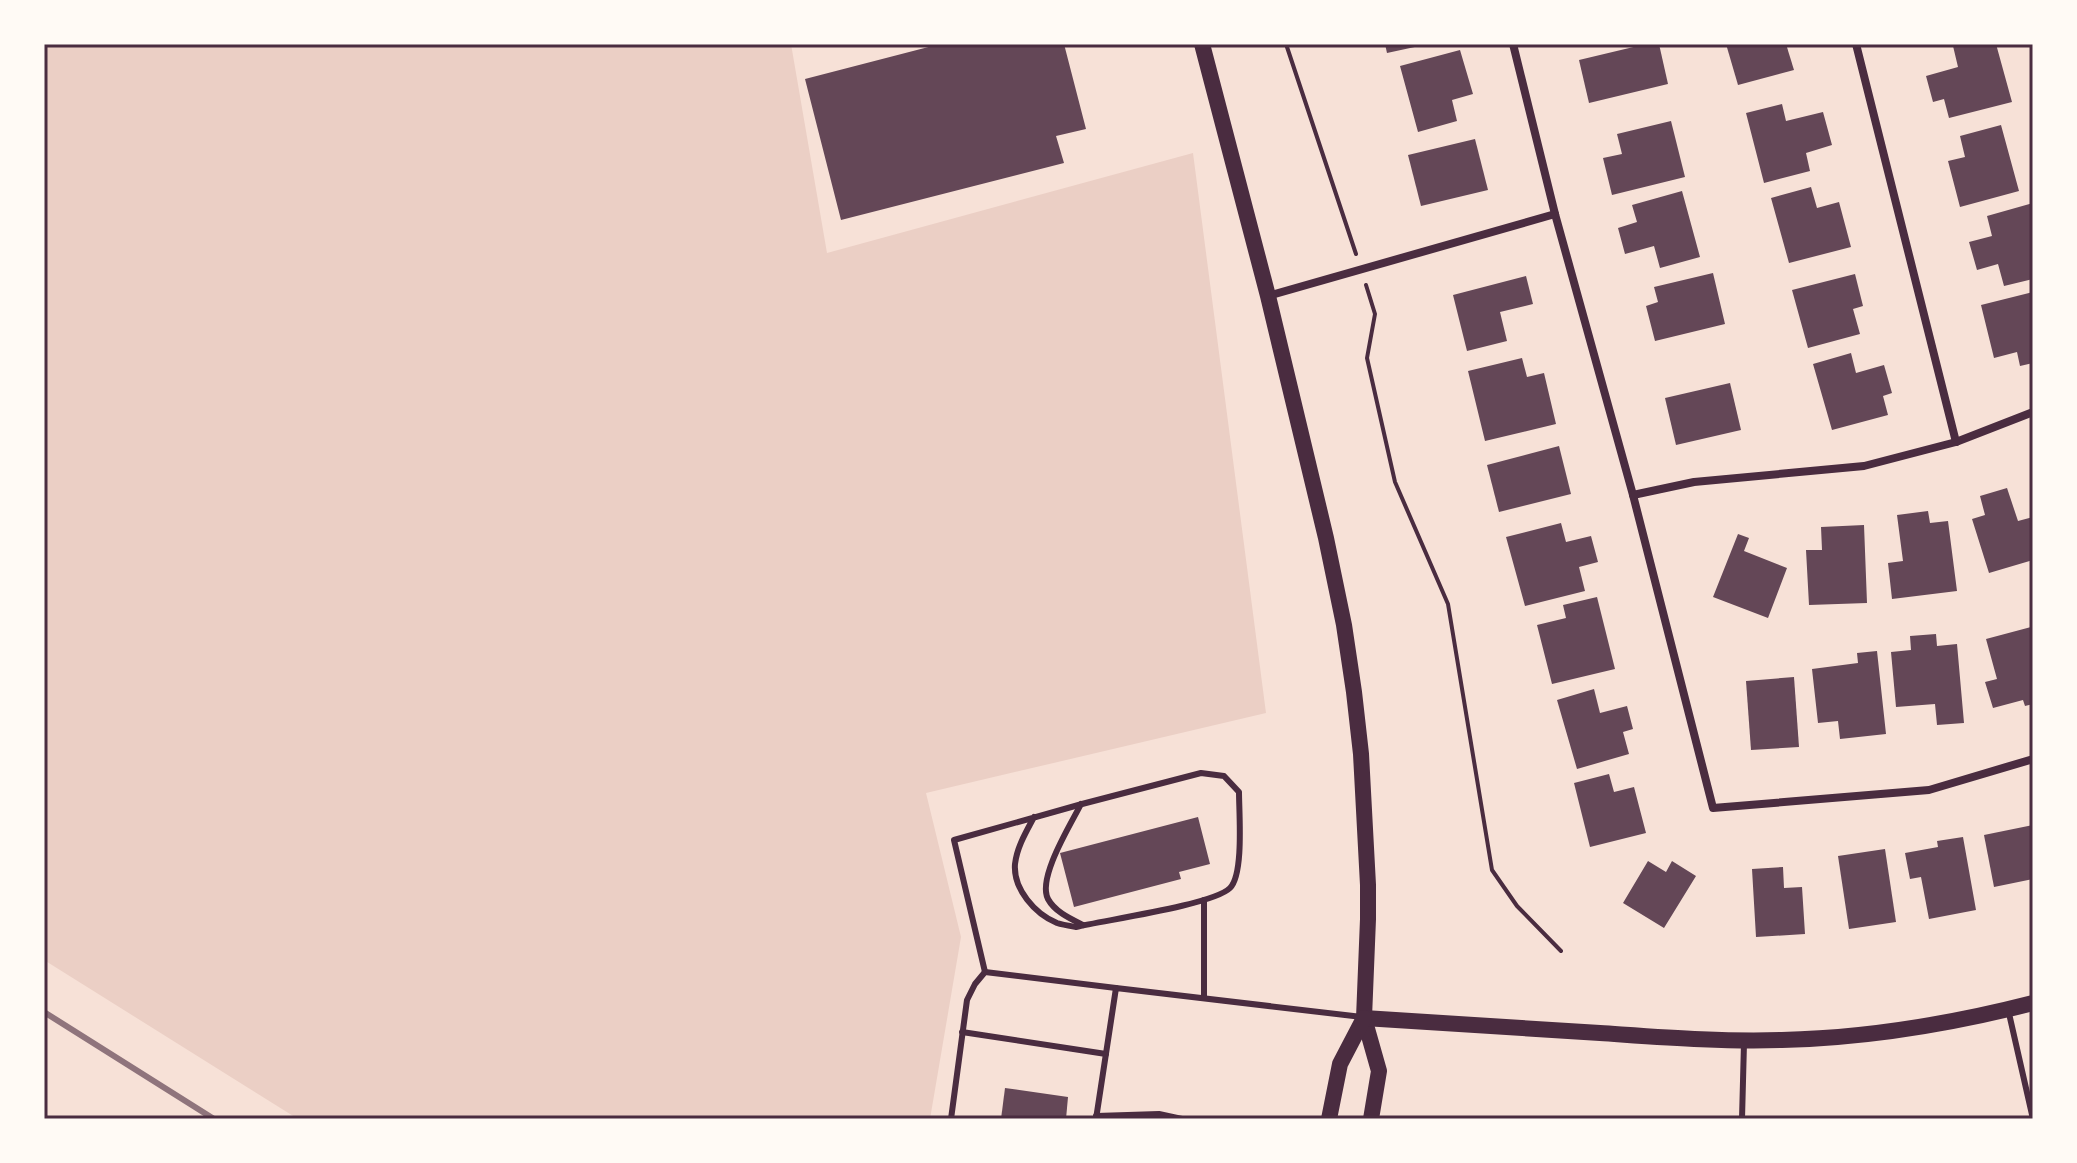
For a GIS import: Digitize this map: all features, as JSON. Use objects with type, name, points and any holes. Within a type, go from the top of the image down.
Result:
[{"type":"main road","points":[[1202,44],[1268,296],[1344,625],[1361,754],[1368,885],[1364,1018],[1379,1071],[1371,1119]]},
{"type":"main road","points":[[1364,1018],[1662,1037],[1805,1039],[1940,1024],[2033,1003]]},
{"type":"main road","points":[[1329,1119],[1340,1064],[1364,1018]]},
{"type":"street","points":[[1513,44],[1555,214],[1633,495],[1713,808],[1929,790],[2033,759]]},
{"type":"street","points":[[1856,44],[1956,442]]},
{"type":"street","points":[[1268,296],[1555,214]]},
{"type":"street","points":[[1633,495],[1694,482],[1864,466],[1956,442],[2033,412]]},
{"type":"lane","points":[[985,972],[954,840],[1034,817],[1201,773],[1224,776],[1239,792],[1239,868],[1230,888],[1204,900],[1076,927],[1056,922],[1039,911],[1025,897],[1017,881],[1015,865],[1020,844],[1034,817]]},
{"type":"lane","points":[[1082,804],[1047,874],[1045,887],[1048,899],[1061,913],[1083,925]]},
{"type":"lane","points":[[1204,900],[1204,998]]},
{"type":"lane","points":[[985,972],[1364,1018]]},
{"type":"lane","points":[[951,1119],[967,1000],[985,972]]},
{"type":"lane","points":[[1116,988],[1096,1118],[1159,1114],[1182,1119]]},
{"type":"lane","points":[[2008,1009],[2033,1119]]},
{"type":"lane","points":[[962,1032],[1106,1054]]},
{"type":"lane","points":[[1742,1119],[1744,1039]]},
{"type":"path","points":[[1286,44],[1375,314],[1367,358],[1395,482],[1448,604],[1492,870],[1517,906],[1561,951]]},
{"type":"shaded area","points":[[44,44],[791,44],[827,253],[1193,153],[1266,713],[926,793],[961,937],[930,1119],[298,1119],[44,960]]},
{"type":"building","points":[[940,44],[1064,44],[1086,129],[1056,136],[1064,163],[841,220],[805,79]]},
{"type":"building","points":[[1385,44],[1423,44],[1424,45],[1387,53]]},
{"type":"building","points":[[1646,44],[1659,44],[1668,84],[1589,103],[1579,60]]},
{"type":"building","points":[[1726,44],[1786,44],[1794,70],[1738,85]]},
{"type":"building","points":[[1996,44],[2012,102],[1949,118],[1944,99],[1933,102],[1926,76],[1958,67],[1953,46]]},
{"type":"building","points":[[1460,50],[1473,94],[1452,100],[1457,121],[1418,132],[1400,66]]},
{"type":"building","points":[[1782,104],[1786,121],[1823,112],[1832,145],[1806,153],[1810,171],[1764,183],[1746,113]]},
{"type":"building","points":[[1671,121],[1685,177],[1612,195],[1603,158],[1622,154],[1617,134]]},
{"type":"building","points":[[2001,125],[2019,191],[1960,207],[1948,161],[1965,157],[1960,136]]},
{"type":"building","points":[[1475,139],[1488,190],[1421,206],[1408,155]]},
{"type":"building","points":[[1811,187],[1817,208],[1839,202],[1851,247],[1789,263],[1771,198]]},
{"type":"building","points":[[1682,191],[1700,257],[1660,268],[1654,246],[1625,254],[1618,228],[1637,222],[1632,205]]},
{"type":"building","points":[[2033,203],[2033,279],[2004,286],[1998,264],[1977,270],[1969,242],[1992,236],[1987,216]]},
{"type":"building","points":[[1713,273],[1725,324],[1655,341],[1646,306],[1658,302],[1654,287]]},
{"type":"building","points":[[1855,274],[1863,306],[1853,309],[1860,334],[1808,348],[1792,290]]},
{"type":"building","points":[[1526,276],[1533,304],[1500,312],[1507,341],[1467,351],[1453,295]]},
{"type":"building","points":[[2033,292],[2033,363],[2020,366],[2017,352],[1994,358],[1981,305]]},
{"type":"building","points":[[1851,353],[1856,373],[1884,365],[1892,393],[1883,396],[1888,415],[1832,430],[1813,364]]},
{"type":"building","points":[[1522,358],[1527,377],[1544,373],[1556,424],[1485,441],[1468,371]]},
{"type":"building","points":[[1730,383],[1741,430],[1676,445],[1665,398]]},
{"type":"building","points":[[1559,446],[1571,494],[1499,512],[1487,465]]},
{"type":"building","points":[[2007,488],[2018,521],[2033,517],[2033,560],[1989,573],[1972,519],[1985,515],[1980,496]]},
{"type":"building","points":[[1928,511],[1930,523],[1948,521],[1957,591],[1892,599],[1888,563],[1903,561],[1897,515]]},
{"type":"building","points":[[1561,523],[1566,542],[1591,536],[1598,562],[1579,567],[1585,591],[1525,606],[1506,537]]},
{"type":"building","points":[[1864,525],[1867,603],[1809,605],[1806,550],[1822,550],[1821,527]]},
{"type":"building","points":[[1738,534],[1749,538],[1744,551],[1787,568],[1768,618],[1713,597]]},
{"type":"building","points":[[1597,597],[1615,669],[1552,684],[1537,625],[1566,618],[1563,605]]},
{"type":"building","points":[[2031,627],[2033,704],[2025,706],[2023,700],[1993,708],[1985,682],[1997,679],[1986,639]]},
{"type":"building","points":[[1936,634],[1937,646],[1957,644],[1964,723],[1937,725],[1935,704],[1896,707],[1891,652],[1911,650],[1910,636]]},
{"type":"building","points":[[1877,651],[1886,734],[1840,739],[1838,721],[1818,723],[1812,669],[1858,663],[1857,653]]},
{"type":"building","points":[[1794,677],[1799,747],[1751,750],[1746,681]]},
{"type":"building","points":[[1594,689],[1600,713],[1627,706],[1633,729],[1623,732],[1629,754],[1577,769],[1557,700]]},
{"type":"building","points":[[1609,774],[1614,792],[1634,787],[1646,833],[1590,847],[1574,783]]},
{"type":"building","points":[[1198,817],[1210,864],[1179,872],[1181,879],[1074,907],[1060,853]]},
{"type":"building","points":[[2033,825],[2033,879],[1994,887],[1984,835]]},
{"type":"building","points":[[1963,837],[1976,910],[1929,919],[1921,877],[1910,879],[1905,853],[1938,847],[1937,841]]},
{"type":"building","points":[[1885,849],[1896,922],[1849,929],[1838,856]]},
{"type":"building","points":[[1648,861],[1666,872],[1672,861],[1696,876],[1664,928],[1623,903]]},
{"type":"building","points":[[1783,867],[1784,888],[1802,887],[1805,934],[1756,937],[1752,869]]},
{"type":"building","points":[[1005,1088],[1068,1097],[1066,1119],[1001,1119]]},
{"type":"railway","points":[[44,1012],[214,1119]]}]
